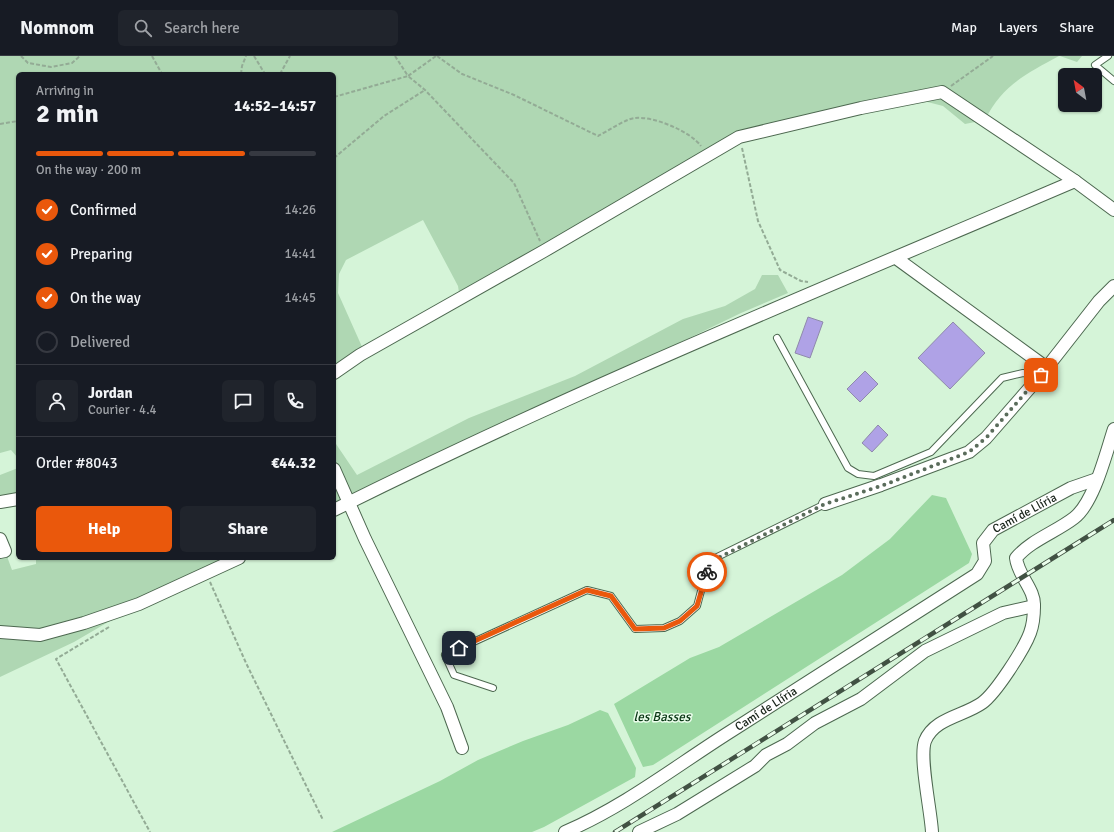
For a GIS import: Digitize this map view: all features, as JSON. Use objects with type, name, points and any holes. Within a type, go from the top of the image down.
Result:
[{"type":"street","points":[[336,371],[360,355],[544,251],[739,137],[862,108],[942,92],[1075,180],[1114,210]]},
{"type":"street","points":[[336,509],[480,439],[700,340],[896,258],[1075,180]]},
{"type":"street","points":[[896,258],[1044,371]]},
{"type":"street","points":[[825,504],[881,486],[969,452],[986,438],[1044,371],[1099,301],[1114,286]]},
{"type":"street","points":[[932,832],[924,764],[925,741],[937,725],[982,703],[998,688],[1030,632],[1034,606],[1034,598],[1017,568],[1016,558],[1023,550],[1076,517],[1090,500],[1114,429]]},
{"type":"street","points":[[336,472],[350,502],[364,539],[447,707],[462,748]]},
{"type":"street","name":"Camí de Llíria","points":[[565,832],[630,800],[723,736],[977,574],[985,561],[983,544],[993,530],[1071,488],[1097,479]]},
{"type":"street","points":[[0,502],[16,499]]},
{"type":"street","points":[[0,539],[2,552]]},
{"type":"street","points":[[0,632],[40,635],[48,633],[138,604],[234,560]]},
{"type":"street","points":[[639,832],[677,814],[755,766],[766,756],[787,744],[815,723],[861,699],[924,651],[1003,612],[1034,606]]},
{"type":"lane","points":[[1108,56],[1095,65],[1114,81]]},
{"type":"lane","points":[[778,338],[848,468],[858,474],[874,476],[931,452],[1002,378],[1023,373],[1044,371]]},
{"type":"lane","points":[[493,688],[454,675],[445,655],[587,590],[611,596],[635,629],[664,628],[680,621],[697,606],[710,562],[825,504]]},
{"type":"path","points":[[21,56],[28,63],[51,67],[72,63],[80,56]]},
{"type":"path","points":[[152,56],[161,72]]},
{"type":"path","points":[[241,72],[246,56]]},
{"type":"path","points":[[254,56],[264,72]]},
{"type":"path","points":[[281,72],[290,56]]},
{"type":"path","points":[[396,56],[408,76],[425,90],[514,182],[544,251]]},
{"type":"path","points":[[336,96],[408,76],[436,56],[462,74],[514,95],[598,136],[634,118],[654,121],[682,130],[699,144],[707,156]]},
{"type":"path","points":[[942,92],[979,68],[993,56]]},
{"type":"path","points":[[336,156],[384,116],[425,90]]},
{"type":"path","points":[[0,124],[16,121]]},
{"type":"path","points":[[739,137],[758,221],[780,270],[801,281],[808,282]]},
{"type":"path","points":[[206,573],[246,663],[323,820]]},
{"type":"path","points":[[112,625],[56,658],[114,770],[150,832]]},
{"type":"shaded area","points":[[0,56],[1059,56],[1026,75],[1007,89],[999,98],[985,120],[965,124],[943,106],[912,98],[739,137],[460,299],[458,286],[423,220],[346,260],[339,274],[338,293],[363,349],[336,371],[336,72],[16,72],[16,456],[11,450],[0,453]]},
{"type":"shaded area","points":[[1060,56],[1082,56],[1077,62]]},
{"type":"shaded area","points":[[762,275],[778,275],[788,293],[741,313],[336,509],[336,444],[357,475],[469,418],[575,376],[683,319],[725,306],[755,289]]},
{"type":"shaded area","points":[[16,469],[16,494],[0,497],[0,475]]},
{"type":"shaded area","points":[[5,551],[12,570],[36,564],[36,560],[233,560],[139,604],[74,642],[0,677],[0,552]]},
{"type":"water","name":"les Basses","points":[[932,495],[946,498],[972,554],[969,563],[653,765],[643,767],[614,704],[690,658],[719,647],[842,575],[890,539]]},
{"type":"water","name":"les Basses","points":[[600,710],[608,713],[636,768],[635,777],[544,827],[532,832],[332,832],[440,781],[478,760],[523,741],[568,725]]},
{"type":"building","points":[[808,317],[823,322],[810,358],[795,353]]},
{"type":"building","points":[[953,322],[985,353],[950,389],[918,358]]},
{"type":"building","points":[[865,371],[878,384],[860,402],[847,389]]},
{"type":"building","points":[[878,425],[888,435],[872,452],[862,443]]},
{"type":"railway","points":[[615,832],[1114,520]]},
{"type":"way so far","points":[[707,572],[710,562],[825,504],[881,486],[969,452],[986,438],[1041,375]]},
{"type":"route","points":[[459,648],[587,590],[611,596],[635,629],[664,628],[680,621],[697,606],[707,572]]}]
